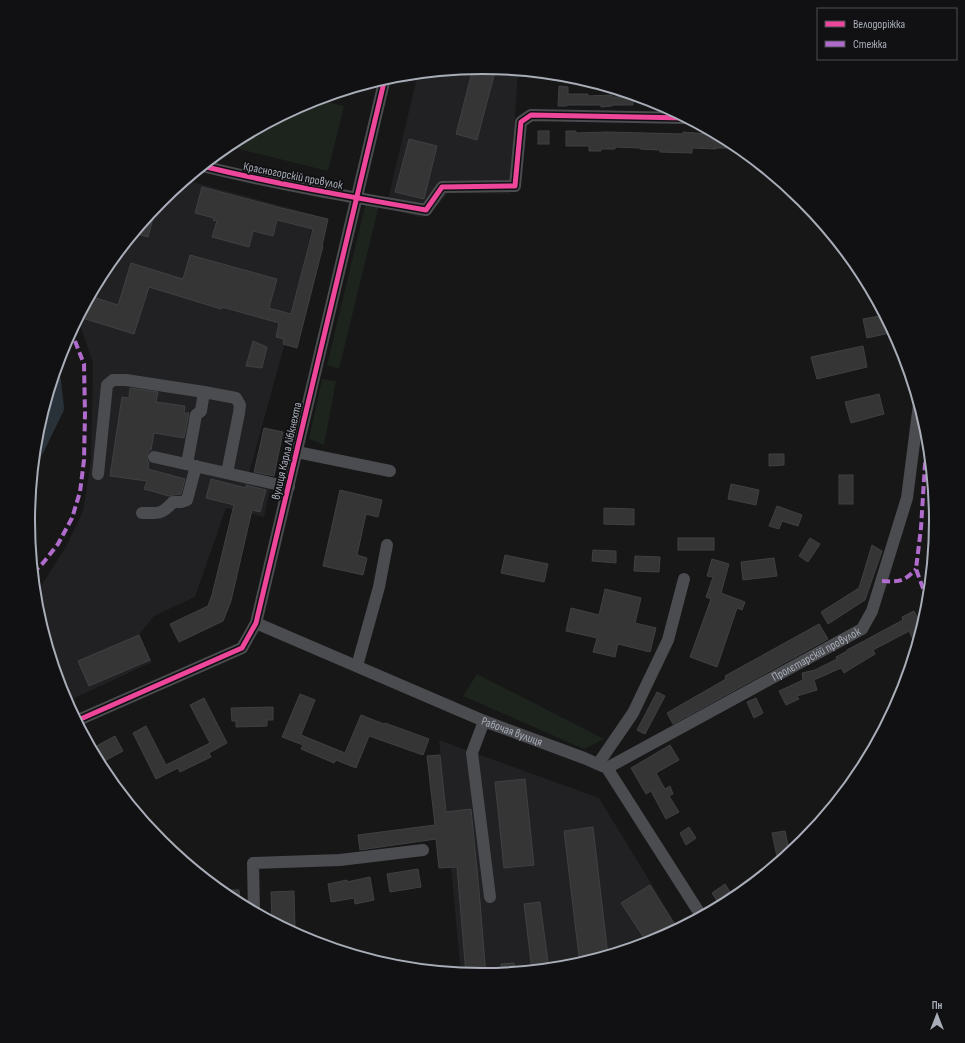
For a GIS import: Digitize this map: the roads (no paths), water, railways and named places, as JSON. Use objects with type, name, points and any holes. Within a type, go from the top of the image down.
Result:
[{"type":"street","name":"вулиця Карла Лібкнехта","points":[[81,719],[242,648],[256,623],[383,86]]},
{"type":"street","name":"Красногорскій провулок","points":[[208,168],[246,177],[426,210],[442,187],[515,186],[521,122],[531,115],[675,118]]},
{"type":"street","points":[[98,474],[107,385],[113,380],[126,380],[236,398],[240,405],[240,413],[227,473]]},
{"type":"street","points":[[142,514],[159,513],[167,509],[173,502],[187,500],[196,415],[201,411],[204,392]]},
{"type":"street","name":"Пролєтарскій провулок","points":[[603,766],[862,629],[872,611],[907,498],[917,417]]},
{"type":"street","points":[[297,452],[390,471]]},
{"type":"street","points":[[154,457],[289,487]]},
{"type":"street","points":[[357,666],[379,587],[387,545]]},
{"type":"street","points":[[684,579],[668,640],[633,713],[603,766],[699,913]]},
{"type":"street","name":"Рабочая вулиця","points":[[256,623],[484,721],[603,766]]},
{"type":"street","points":[[484,721],[472,753],[490,897]]},
{"type":"street","points":[[254,906],[253,864],[340,860],[423,850]]},
{"type":"waterway","points":[[45,428],[55,408],[54,395]]}]
